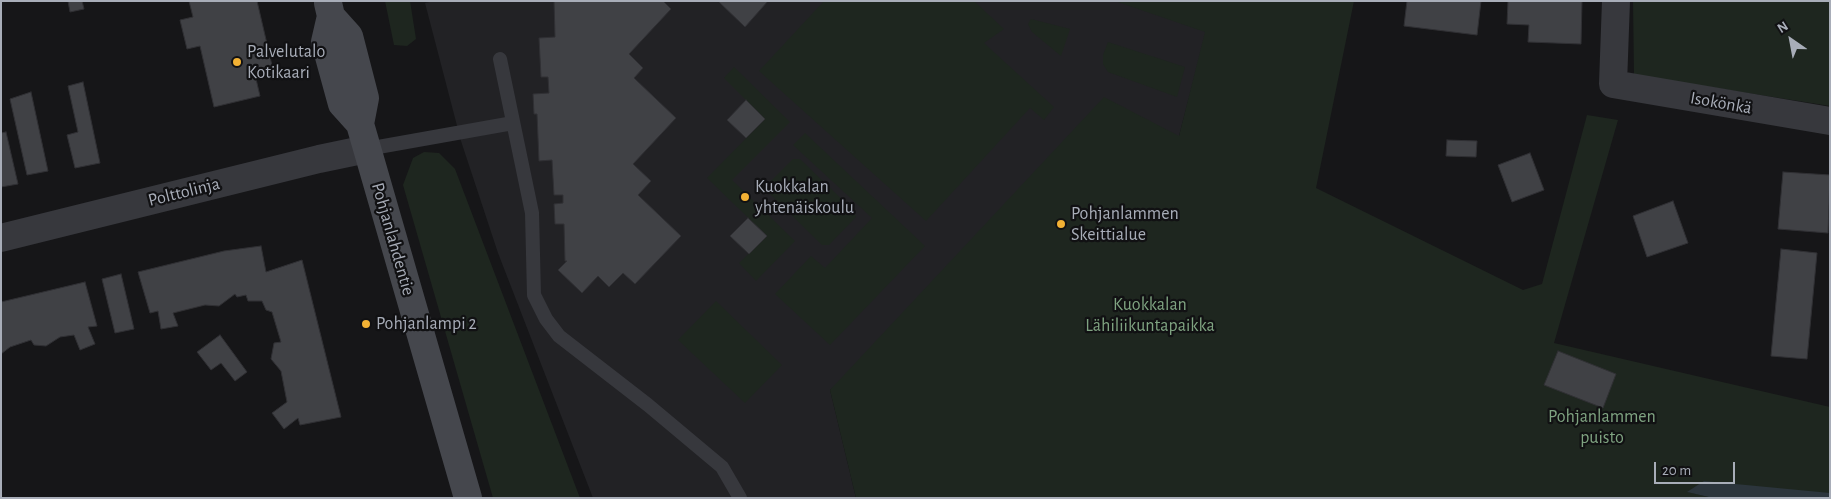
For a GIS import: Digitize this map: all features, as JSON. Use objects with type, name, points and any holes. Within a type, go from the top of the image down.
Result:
[{"type":"main road","name":"Pohjanlahdentie","points":[[329,8],[325,42],[335,81],[342,104],[363,137],[468,498]]},
{"type":"street","name":"Isokönkä","points":[[1616,1],[1613,84],[1830,120]]},
{"type":"street","name":"Polttolinja","points":[[1,238],[309,161],[363,137]]},
{"type":"lane","points":[[500,59],[532,213],[534,295],[546,320],[559,336],[648,405],[722,467],[740,498]]},
{"type":"lane","points":[[363,137],[513,123]]},
{"type":"shaded area","name":"Kuokkalan yhtenäiskoulu","points":[[434,1],[1262,1],[1206,33],[1179,136],[830,390],[856,498],[593,498],[498,253],[461,141],[425,3]]},
{"type":"shaded area","points":[[1704,481],[1830,493],[1830,498],[1713,498],[1687,492]]},
{"type":"green space","points":[[385,1],[410,1],[416,39],[407,46],[394,45]]},
{"type":"green space","points":[[824,1],[974,1],[1004,29],[984,43],[1054,107],[1044,120],[1030,108],[926,221],[759,71]]},
{"type":"green space","name":"Kuokkalan Lähiliikuntapaikka","points":[[1115,1],[1354,1],[1316,188],[1523,290],[1542,284],[1587,115],[1618,120],[1554,343],[1830,407],[1830,498],[1688,492],[1713,498],[856,498],[830,390],[1104,97],[1179,136],[1205,32]]},
{"type":"green space","points":[[1633,1],[1830,1],[1830,106],[1634,75]]},
{"type":"green space","points":[[1031,19],[1070,29],[1061,56],[1032,32],[1028,24]]},
{"type":"green space","points":[[1108,42],[1185,67],[1177,97],[1108,72],[1103,64],[1103,55]]},
{"type":"green space","points":[[734,67],[790,122],[732,180],[795,241],[756,281],[739,263],[767,236],[707,178],[765,119],[724,78]]},
{"type":"green space","points":[[805,133],[925,246],[830,345],[775,294],[811,256],[825,268],[872,218],[793,145]]},
{"type":"green space","points":[[424,152],[439,153],[455,169],[580,498],[493,498],[403,185],[413,158]]},
{"type":"green space","points":[[793,159],[800,159],[854,211],[856,217],[829,245],[822,245],[767,191],[768,184]]},
{"type":"green space","points":[[716,301],[782,365],[745,403],[678,340]]},
{"type":"building","points":[[68,1],[82,1],[84,9],[70,12]]},
{"type":"building","name":"Palvelutalo Kotikaari","points":[[189,1],[257,1],[274,74],[256,79],[260,96],[214,107],[200,46],[187,49],[180,20],[193,17]]},
{"type":"building","points":[[554,1],[663,1],[671,9],[629,54],[643,68],[634,78],[676,118],[633,164],[651,181],[638,195],[681,236],[635,284],[623,273],[609,287],[598,276],[582,293],[558,270],[567,261],[565,261],[564,224],[555,224],[554,204],[563,203],[563,195],[554,195],[552,160],[539,161],[537,114],[534,114],[533,94],[549,93],[548,77],[541,77],[539,38],[555,37]]},
{"type":"building","points":[[718,1],[768,1],[745,27]]},
{"type":"building","points":[[1407,1],[1481,1],[1477,35],[1404,26]]},
{"type":"building","points":[[1508,1],[1582,1],[1581,44],[1528,42],[1529,25],[1507,24]]},
{"type":"building","points":[[83,82],[100,163],[75,168],[67,135],[78,132],[68,86]]},
{"type":"building","points":[[31,92],[48,171],[27,175],[10,99]]},
{"type":"building","points":[[746,100],[765,119],[746,138],[727,120]]},
{"type":"building","points":[[6,132],[18,184],[1,187],[1,133]]},
{"type":"building","points":[[1447,140],[1477,141],[1476,157],[1446,156]]},
{"type":"building","points":[[1530,153],[1544,190],[1512,202],[1498,165]]},
{"type":"building","points":[[1783,172],[1830,175],[1828,233],[1778,229]]},
{"type":"building","points":[[1673,201],[1688,243],[1647,257],[1633,216]]},
{"type":"building","points":[[748,218],[767,236],[749,254],[730,236]]},
{"type":"building","points":[[261,246],[266,272],[302,260],[341,417],[300,425],[298,418],[284,429],[272,413],[287,402],[281,371],[271,359],[274,343],[281,342],[272,312],[266,310],[262,301],[248,301],[246,295],[237,297],[235,294],[219,306],[205,305],[173,313],[178,326],[161,329],[158,311],[150,313],[138,272],[224,251]]},
{"type":"building","points":[[1781,249],[1817,253],[1807,359],[1771,356]]},
{"type":"building","points":[[121,274],[134,329],[115,333],[102,279]]},
{"type":"building","points":[[85,282],[97,326],[88,327],[95,344],[80,350],[74,335],[60,337],[46,346],[34,345],[31,340],[10,347],[1,354],[1,302]]},
{"type":"building","points":[[220,335],[247,372],[235,381],[221,363],[211,370],[197,352]]},
{"type":"building","points":[[1558,351],[1616,374],[1603,408],[1544,385]]},
{"type":"place","name":"Palvelutalo Kotikaari","points":[[237,62]]},
{"type":"place","name":"Kuokkalan yhtenäiskoulu","points":[[745,197]]},
{"type":"place","name":"Pohjanlammen Skeittialue","points":[[1061,224]]},
{"type":"place","name":"Pohjanlampi 2","points":[[366,324]]},
{"type":"park label","name":"Pohjanlammen puisto","points":[[1602,427]]}]
